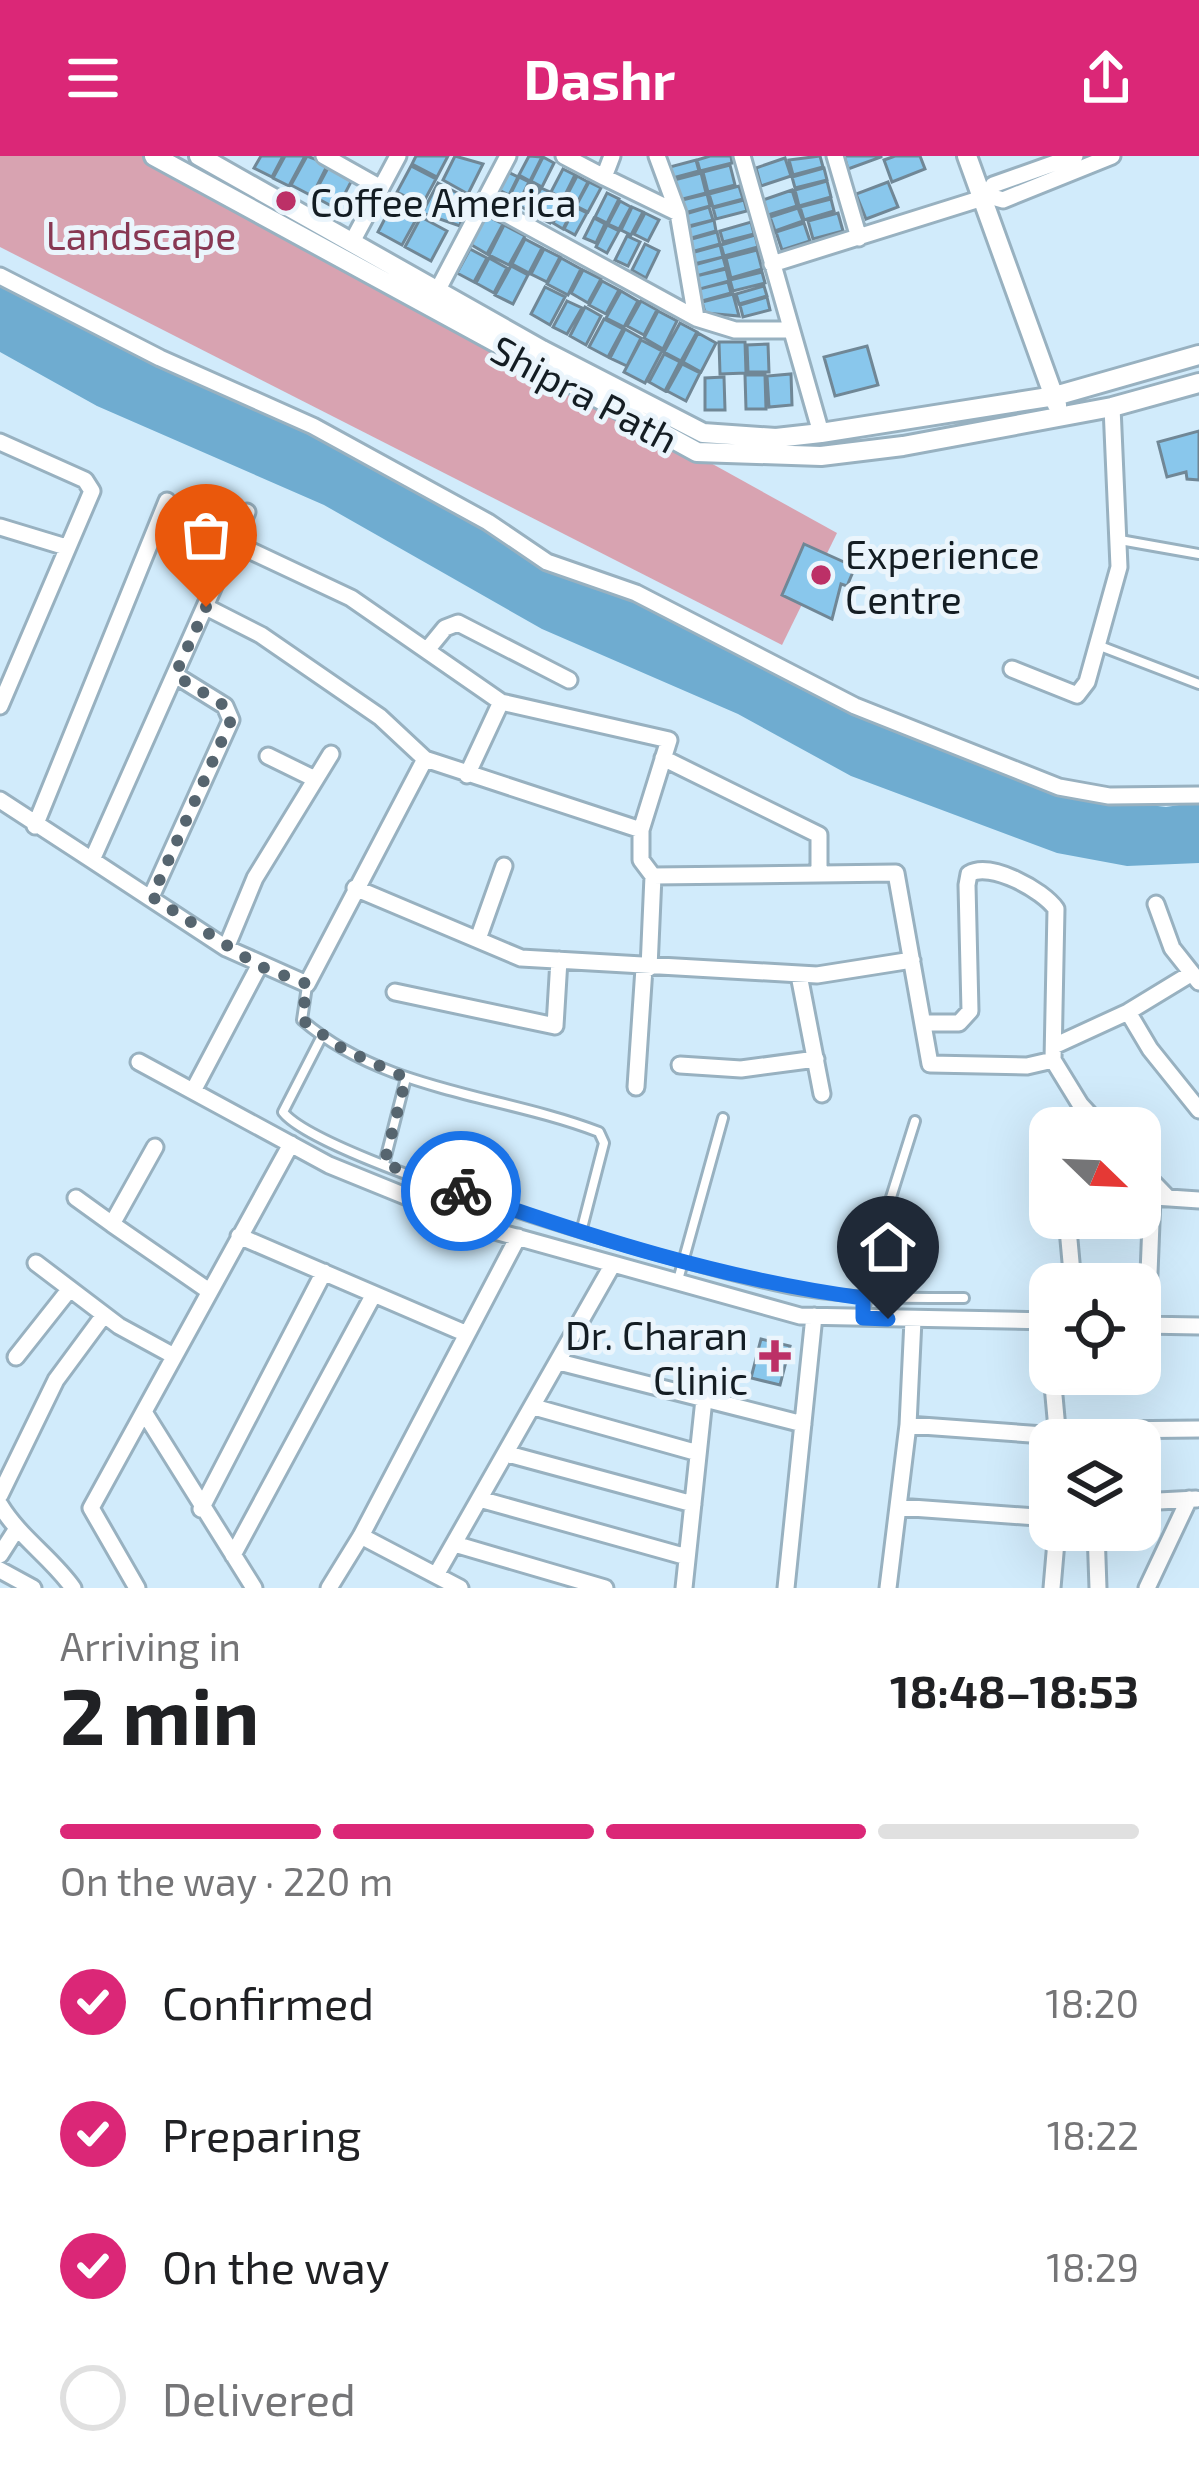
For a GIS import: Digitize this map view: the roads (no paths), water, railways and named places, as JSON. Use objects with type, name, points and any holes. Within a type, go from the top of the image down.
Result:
[{"type":"street","name":"Shipra Path","points":[[154,156],[697,452],[821,455],[1060,417],[1199,383]]},
{"type":"street","name":"Shipra Path","points":[[199,156],[682,426],[730,437],[821,433],[1055,396],[1199,355]]},
{"type":"street","points":[[324,156],[381,188]]},
{"type":"street","points":[[352,242],[398,156]]},
{"type":"street","points":[[428,309],[508,156]]},
{"type":"street","points":[[564,156],[678,213]]},
{"type":"street","points":[[604,177],[612,156]]},
{"type":"street","points":[[657,156],[678,213],[696,318]]},
{"type":"street","points":[[742,156],[821,433]]},
{"type":"street","points":[[835,156],[859,238]]},
{"type":"street","points":[[968,156],[1060,417]]},
{"type":"street","points":[[986,197],[993,185],[1075,156]]},
{"type":"street","points":[[772,264],[986,197],[1003,200],[1112,156]]},
{"type":"street","points":[[484,202],[696,318],[735,331],[788,330]]},
{"type":"street","points":[[0,276],[313,426],[488,522],[547,562],[635,592],[896,723],[1058,787],[1109,796],[1199,795]]},
{"type":"street","points":[[1012,669],[1077,695],[1099,645],[1120,540],[1112,407]]},
{"type":"street","points":[[0,442],[90,483],[92,491],[5,679],[0,706]]},
{"type":"street","points":[[35,826],[167,501]]},
{"type":"street","points":[[92,860],[247,512]]},
{"type":"street","points":[[0,527],[66,547]]},
{"type":"street","points":[[234,543],[351,598],[501,701],[669,740],[641,830],[641,860],[652,876],[636,1087]]},
{"type":"street","points":[[206,607],[261,635],[380,717],[425,759],[641,830]]},
{"type":"street","points":[[427,650],[446,628],[458,623],[569,680]]},
{"type":"street","points":[[152,897],[231,720],[225,706],[175,675]]},
{"type":"street","points":[[467,775],[501,701]]},
{"type":"street","points":[[226,948],[255,878],[331,754]]},
{"type":"street","points":[[268,756],[315,779]]},
{"type":"street","points":[[663,758],[819,835],[820,872]]},
{"type":"street","points":[[0,800],[226,948],[307,984],[320,969],[356,888],[425,759]]},
{"type":"street","points":[[478,940],[504,866]]},
{"type":"street","points":[[923,1022],[959,1023],[970,1012],[969,874],[981,870],[1038,890],[1056,909],[1053,1053],[1081,1107]]},
{"type":"street","points":[[652,876],[896,873],[931,1064],[1027,1066],[1196,978],[1172,948],[1156,904]]},
{"type":"street","points":[[356,888],[521,958],[799,975],[912,960]]},
{"type":"street","points":[[395,992],[555,1026],[559,961]]},
{"type":"street","points":[[193,1091],[259,966]]},
{"type":"street","points":[[799,975],[822,1094]]},
{"type":"street","points":[[1129,1012],[1150,1049],[1199,1111]]},
{"type":"street","points":[[680,1065],[741,1070],[816,1059]]},
{"type":"street","points":[[140,1062],[333,1167],[518,1237],[814,1316],[1029,1321]]},
{"type":"street","points":[[137,1588],[91,1508],[291,1144]]},
{"type":"street","points":[[112,1224],[155,1147]]},
{"type":"street","points":[[76,1198],[209,1291]]},
{"type":"street","points":[[1161,1198],[1199,1201]]},
{"type":"street","points":[[239,1236],[467,1334]]},
{"type":"street","points":[[329,1588],[362,1536],[518,1237]]},
{"type":"street","points":[[36,1263],[104,1316],[174,1356]]},
{"type":"street","points":[[436,1576],[458,1545],[613,1264]]},
{"type":"street","points":[[201,1509],[325,1272]]},
{"type":"street","points":[[16,1357],[69,1290]]},
{"type":"street","points":[[233,1555],[374,1294]]},
{"type":"street","points":[[0,1495],[56,1380],[104,1316]]},
{"type":"street","points":[[798,1588],[786,1587],[814,1316]]},
{"type":"street","points":[[888,1588],[908,1425],[913,1320]]},
{"type":"street","points":[[1161,1325],[1199,1326]]},
{"type":"street","points":[[559,1362],[803,1424]]},
{"type":"street","points":[[683,1588],[704,1399]]},
{"type":"street","points":[[534,1408],[698,1453]]},
{"type":"street","points":[[144,1412],[254,1588]]},
{"type":"street","points":[[908,1425],[1029,1435]]},
{"type":"street","points":[[1161,1429],[1199,1429]]},
{"type":"street","points":[[508,1454],[693,1504]]},
{"type":"street","points":[[1161,1500],[1194,1498]]},
{"type":"street","points":[[1147,1588],[1194,1498]]},
{"type":"street","points":[[483,1500],[687,1557]]},
{"type":"street","points":[[0,1505],[16,1530],[74,1588]]},
{"type":"street","points":[[898,1507],[1029,1516]]},
{"type":"street","points":[[0,1555],[16,1530]]},
{"type":"street","points":[[362,1536],[460,1588]]},
{"type":"street","points":[[458,1545],[602,1588]]},
{"type":"street","points":[[1052,1588],[1055,1551]]},
{"type":"street","points":[[1097,1551],[1098,1588]]},
{"type":"street","points":[[0,1570],[33,1588]]},
{"type":"lane","points":[[1120,540],[1199,554]]},
{"type":"lane","points":[[1099,645],[1199,684]]},
{"type":"lane","points":[[307,984],[302,1020],[322,1036],[406,1078],[599,1132],[603,1150],[581,1232]]},
{"type":"lane","points":[[322,1036],[283,1112],[384,1164],[581,1232],[796,1289],[863,1298],[964,1298]]},
{"type":"lane","points":[[384,1164],[406,1078]]},
{"type":"lane","points":[[678,1282],[723,1118]]},
{"type":"lane","points":[[863,1318],[863,1298],[915,1121]]},
{"type":"lane","points":[[333,1167],[343,1145]]},
{"type":"water","points":[[0,284],[361,456],[579,580],[734,644],[883,720],[1084,797],[1166,807],[1199,802],[1199,863],[1127,866],[1057,853],[851,776],[738,714],[542,629],[324,505],[97,406],[0,352]]},
{"type":"place","name":"Coffee America","points":[[286,201]]},
{"type":"place","name":"Experience Centre","points":[[821,575]]},
{"type":"place","name":"Dr. Charan Clinic","points":[[775,1356]]},
{"type":"park label","name":"Landscape","points":[[141,234]]}]
